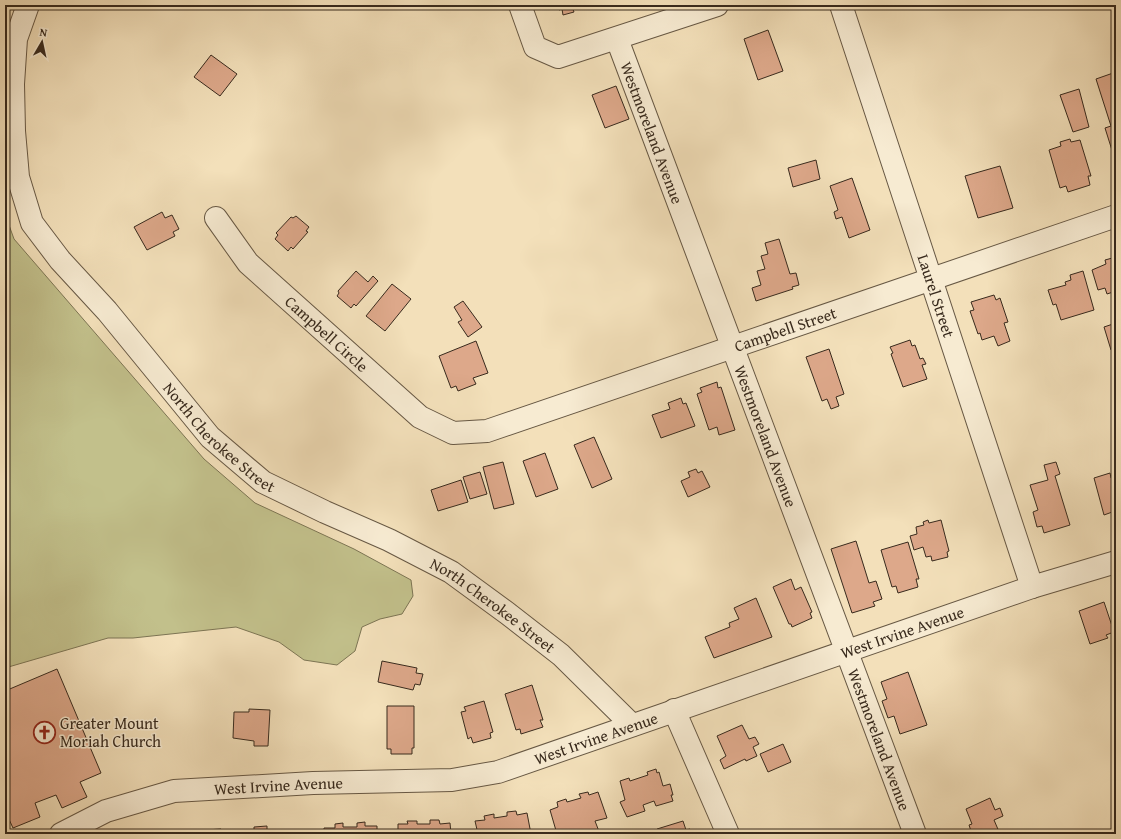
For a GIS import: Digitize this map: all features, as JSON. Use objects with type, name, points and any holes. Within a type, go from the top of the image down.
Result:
[{"type":"street","name":"North Cherokee Street","points":[[28,5],[16,40],[14,131],[18,177],[32,223],[60,260],[107,311],[210,437],[263,482],[325,512],[389,540],[451,572],[507,612],[561,655],[632,725]]},
{"type":"street","points":[[522,12],[535,47],[558,57],[617,39],[716,5]]},
{"type":"street","name":"Laurel Street","points":[[841,5],[1032,587]]},
{"type":"street","name":"Westmoreland Avenue","points":[[617,39],[915,834]]},
{"type":"street","name":"Campbell Street","points":[[453,433],[487,431],[1116,216]]},
{"type":"street","name":"Campbell Circle","points":[[216,218],[248,263],[420,417],[453,433]]},
{"type":"street","name":"West Irvine Avenue","points":[[61,834],[106,811],[174,791],[313,783],[452,780],[498,772],[1032,587],[1116,562]]},
{"type":"street","points":[[674,710],[728,834]]},
{"type":"shaded area","points":[[5,214],[14,239],[204,459],[255,503],[354,549],[411,580],[413,596],[402,614],[380,619],[362,627],[355,651],[337,665],[304,660],[279,642],[236,627],[133,638],[108,638],[5,668]]},
{"type":"building","points":[[557,5],[578,5],[572,7],[574,12],[563,15],[562,9],[559,10]]},
{"type":"building","points":[[768,30],[783,71],[758,80],[744,39]]},
{"type":"building","points":[[211,55],[237,74],[220,96],[194,77]]},
{"type":"building","points":[[1116,72],[1116,163],[1105,128],[1111,126],[1096,79]]},
{"type":"building","points":[[616,86],[629,119],[605,128],[592,95]]},
{"type":"building","points":[[1079,89],[1089,127],[1073,132],[1060,95]]},
{"type":"building","points":[[1070,139],[1071,142],[1080,140],[1091,176],[1088,176],[1090,185],[1068,192],[1066,186],[1060,188],[1049,150],[1061,146],[1060,142]]},
{"type":"building","points":[[816,160],[820,179],[793,187],[788,168]]},
{"type":"building","points":[[1000,166],[1013,208],[978,218],[965,176]]},
{"type":"building","points":[[852,178],[870,230],[849,238],[842,217],[836,219],[834,212],[838,210],[830,186]]},
{"type":"building","points":[[162,212],[165,218],[172,215],[179,229],[173,232],[175,236],[147,250],[134,227]]},
{"type":"building","points":[[296,216],[309,227],[306,231],[308,232],[293,249],[291,247],[288,251],[275,239],[278,235],[276,233],[291,217],[293,218]]},
{"type":"building","points":[[779,239],[790,274],[796,273],[799,285],[792,287],[793,289],[756,301],[752,288],[761,285],[757,271],[765,269],[761,256],[768,254],[765,243]]},
{"type":"building","points":[[1116,257],[1116,291],[1107,294],[1105,288],[1098,290],[1092,270],[1106,264],[1105,260]]},
{"type":"building","points":[[356,271],[368,282],[373,276],[378,281],[356,306],[354,304],[351,308],[337,296],[339,293],[338,291]]},
{"type":"building","points":[[1083,271],[1094,310],[1061,320],[1056,304],[1053,305],[1048,290],[1066,285],[1065,282],[1071,280],[1070,275]]},
{"type":"building","points":[[392,284],[411,299],[385,331],[366,316]]},
{"type":"building","points":[[994,295],[996,300],[1000,298],[1008,322],[1004,323],[1010,341],[998,346],[994,336],[982,340],[980,333],[978,334],[970,311],[974,310],[971,302]]},
{"type":"building","points":[[463,301],[482,327],[468,337],[458,322],[462,320],[454,307]]},
{"type":"building","points":[[1116,323],[1116,348],[1111,350],[1104,327]]},
{"type":"building","points":[[910,340],[912,346],[915,345],[920,359],[923,358],[926,364],[922,365],[927,379],[903,387],[891,354],[893,353],[890,347]]},
{"type":"building","points":[[476,341],[488,373],[473,378],[476,384],[458,391],[456,386],[451,388],[439,356]]},
{"type":"building","points":[[829,349],[844,394],[836,397],[839,406],[831,409],[827,399],[822,401],[806,357]]},
{"type":"building","points":[[717,382],[718,388],[721,387],[735,430],[719,435],[717,427],[709,430],[697,394],[702,392],[700,388]]},
{"type":"building","points":[[681,398],[683,404],[686,403],[695,426],[661,438],[652,415],[670,409],[668,403]]},
{"type":"building","points":[[594,437],[612,479],[592,488],[574,445]]},
{"type":"building","points":[[545,453],[558,489],[536,497],[523,461]]},
{"type":"building","points":[[503,462],[514,504],[494,509],[483,467]]},
{"type":"building","points":[[1056,462],[1060,474],[1055,476],[1070,525],[1044,533],[1042,526],[1037,527],[1033,512],[1038,510],[1030,485],[1048,480],[1044,465]]},
{"type":"building","points":[[696,469],[698,473],[702,471],[710,487],[688,497],[681,481],[690,477],[688,472]]},
{"type":"building","points":[[480,472],[487,494],[470,499],[463,477]]},
{"type":"building","points":[[1110,473],[1111,478],[1116,477],[1116,515],[1115,511],[1104,515],[1094,478]]},
{"type":"building","points":[[461,480],[468,502],[438,511],[431,490]]},
{"type":"building","points":[[928,520],[929,523],[941,520],[949,551],[947,552],[948,557],[932,561],[931,556],[926,557],[923,547],[914,550],[910,536],[917,534],[916,527],[924,525],[923,522]]},
{"type":"building","points":[[856,541],[869,583],[876,581],[882,599],[873,602],[875,606],[852,613],[831,549]]},
{"type":"building","points":[[908,542],[919,579],[916,579],[918,587],[898,593],[896,586],[892,587],[881,550]]},
{"type":"building","points":[[791,579],[795,590],[801,587],[812,612],[810,613],[812,618],[792,627],[791,624],[789,624],[773,587]]},
{"type":"building","points":[[756,598],[772,637],[714,658],[705,637],[730,627],[729,623],[739,619],[734,608]]},
{"type":"building","points":[[1104,602],[1114,632],[1106,635],[1108,638],[1090,644],[1079,611]]},
{"type":"building","points":[[382,661],[417,668],[416,673],[423,674],[420,685],[415,684],[413,690],[378,682]]},
{"type":"building","name":"Greater Mount Moriah Church","points":[[57,669],[101,773],[80,782],[87,797],[62,808],[56,795],[35,803],[40,817],[13,828],[7,815],[5,816],[5,691]]},
{"type":"building","points":[[908,672],[927,725],[900,734],[894,716],[888,718],[882,701],[887,699],[881,682]]},
{"type":"building","points":[[532,685],[543,720],[540,720],[543,727],[521,734],[520,729],[516,730],[505,694]]},
{"type":"building","points":[[484,701],[493,732],[490,733],[491,738],[473,743],[471,737],[468,739],[461,712],[466,711],[464,707]]},
{"type":"building","points":[[387,706],[414,706],[414,748],[412,748],[412,754],[391,754],[391,749],[387,749]]},
{"type":"building","points":[[249,709],[270,710],[268,746],[254,746],[254,741],[233,738],[234,712],[249,712]]},
{"type":"building","points":[[742,725],[749,739],[755,737],[759,744],[753,747],[757,756],[746,761],[745,759],[724,769],[720,760],[726,756],[717,736]]},
{"type":"building","points":[[783,744],[791,762],[768,772],[760,754]]},
{"type":"building","points":[[656,769],[657,773],[659,772],[663,786],[670,784],[673,801],[656,806],[654,801],[643,805],[645,811],[627,817],[620,802],[625,800],[620,781],[629,778],[630,781],[648,775],[647,772]]},
{"type":"building","points":[[588,792],[589,795],[598,792],[607,818],[595,821],[600,834],[572,834],[571,830],[557,834],[550,810],[558,807],[557,802],[566,799],[567,802],[581,798],[579,794]]},
{"type":"building","points":[[990,798],[995,810],[1000,808],[1003,816],[994,820],[1000,834],[972,834],[969,825],[972,824],[966,809]]},
{"type":"building","points":[[516,811],[517,815],[527,813],[531,834],[478,834],[475,821],[485,820],[484,816],[494,814],[494,818],[507,816],[507,812]]},
{"type":"building","points":[[430,820],[439,820],[440,824],[450,823],[451,834],[398,834],[398,824],[408,824],[407,821],[417,821],[417,824],[430,824]]},
{"type":"building","points":[[683,821],[686,830],[690,829],[692,834],[659,834],[657,829]]},
{"type":"building","points":[[365,822],[365,826],[377,826],[377,834],[324,834],[324,828],[335,828],[335,824],[343,823],[343,827],[357,827],[357,823]]},
{"type":"building","points":[[267,826],[267,832],[289,831],[289,834],[254,834],[254,827]]},
{"type":"building","points":[[221,829],[221,831],[240,831],[240,834],[197,834],[197,832],[206,832],[205,830]]},
{"type":"place","name":"Greater Mount Moriah Church","points":[[44,732]]}]
